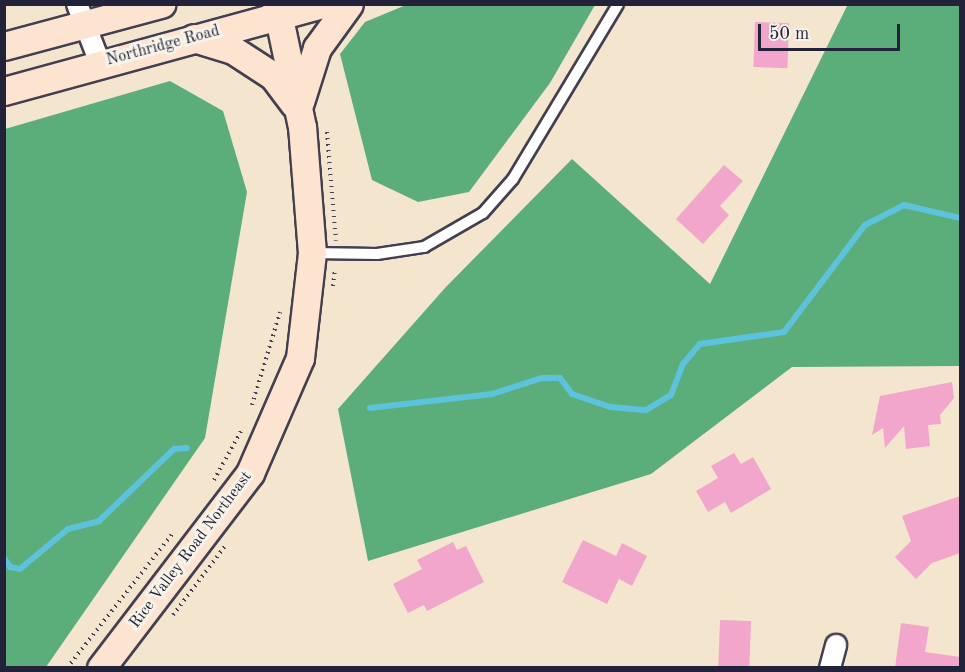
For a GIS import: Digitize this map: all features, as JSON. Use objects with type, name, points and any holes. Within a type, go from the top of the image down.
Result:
[{"type":"street","points":[[4,46],[80,15],[161,4]]},
{"type":"street","name":"Northridge Road","points":[[4,91],[194,38],[277,10],[322,4]]},
{"type":"street","points":[[298,109],[317,48],[349,4]]},
{"type":"street","name":"Rice Valley Road Northeast","points":[[101,668],[250,473],[300,358],[312,253],[298,109],[277,10]]},
{"type":"street","points":[[80,15],[100,63]]},
{"type":"street","points":[[194,38],[233,50],[273,76],[298,109]]},
{"type":"street","points":[[830,668],[836,645]]},
{"type":"lane","points":[[312,253],[400,252],[445,239],[483,213],[513,179],[618,4]]},
{"type":"path","points":[[251,409],[282,301]]},
{"type":"path","points":[[206,491],[243,428]]},
{"type":"path","points":[[67,668],[177,528]]},
{"type":"green space","points":[[848,4],[960,5],[960,366],[792,367],[651,474],[368,561],[338,409],[445,288],[572,159],[710,284]]},
{"type":"green space","points":[[406,5],[595,5],[550,83],[469,192],[418,202],[372,180],[340,54],[365,22]]},
{"type":"green space","points":[[170,81],[223,111],[247,192],[205,438],[46,667],[5,667],[5,129]]},
{"type":"building","points":[[755,22],[789,23],[787,68],[753,67]]},
{"type":"building","points":[[724,165],[743,181],[720,206],[729,215],[703,244],[676,219]]},
{"type":"building","points":[[952,382],[954,398],[940,415],[941,424],[928,425],[930,446],[906,449],[904,426],[885,448],[883,428],[872,435],[880,396]]},
{"type":"building","points":[[734,453],[741,464],[753,457],[771,489],[731,513],[725,502],[708,512],[696,491],[718,478],[711,466]]},
{"type":"building","points":[[960,496],[960,553],[932,563],[916,579],[895,557],[911,541],[902,516]]},
{"type":"building","points":[[583,540],[616,556],[622,543],[647,556],[632,586],[619,579],[607,604],[562,582]]},
{"type":"building","points":[[453,542],[457,550],[466,546],[484,582],[427,611],[424,605],[408,613],[393,584],[422,569],[417,560]]},
{"type":"building","points":[[720,620],[751,621],[749,668],[718,668]]},
{"type":"building","points":[[901,623],[929,627],[925,652],[960,657],[960,668],[895,668]]},
{"type":"waterway","points":[[370,408],[492,394],[542,378],[560,378],[572,394],[610,407],[646,410],[671,395],[683,364],[700,344],[784,332],[865,225],[904,205],[960,218]]},
{"type":"waterway","points":[[4,558],[10,567],[20,569],[68,529],[99,521],[174,449],[187,448]]}]
